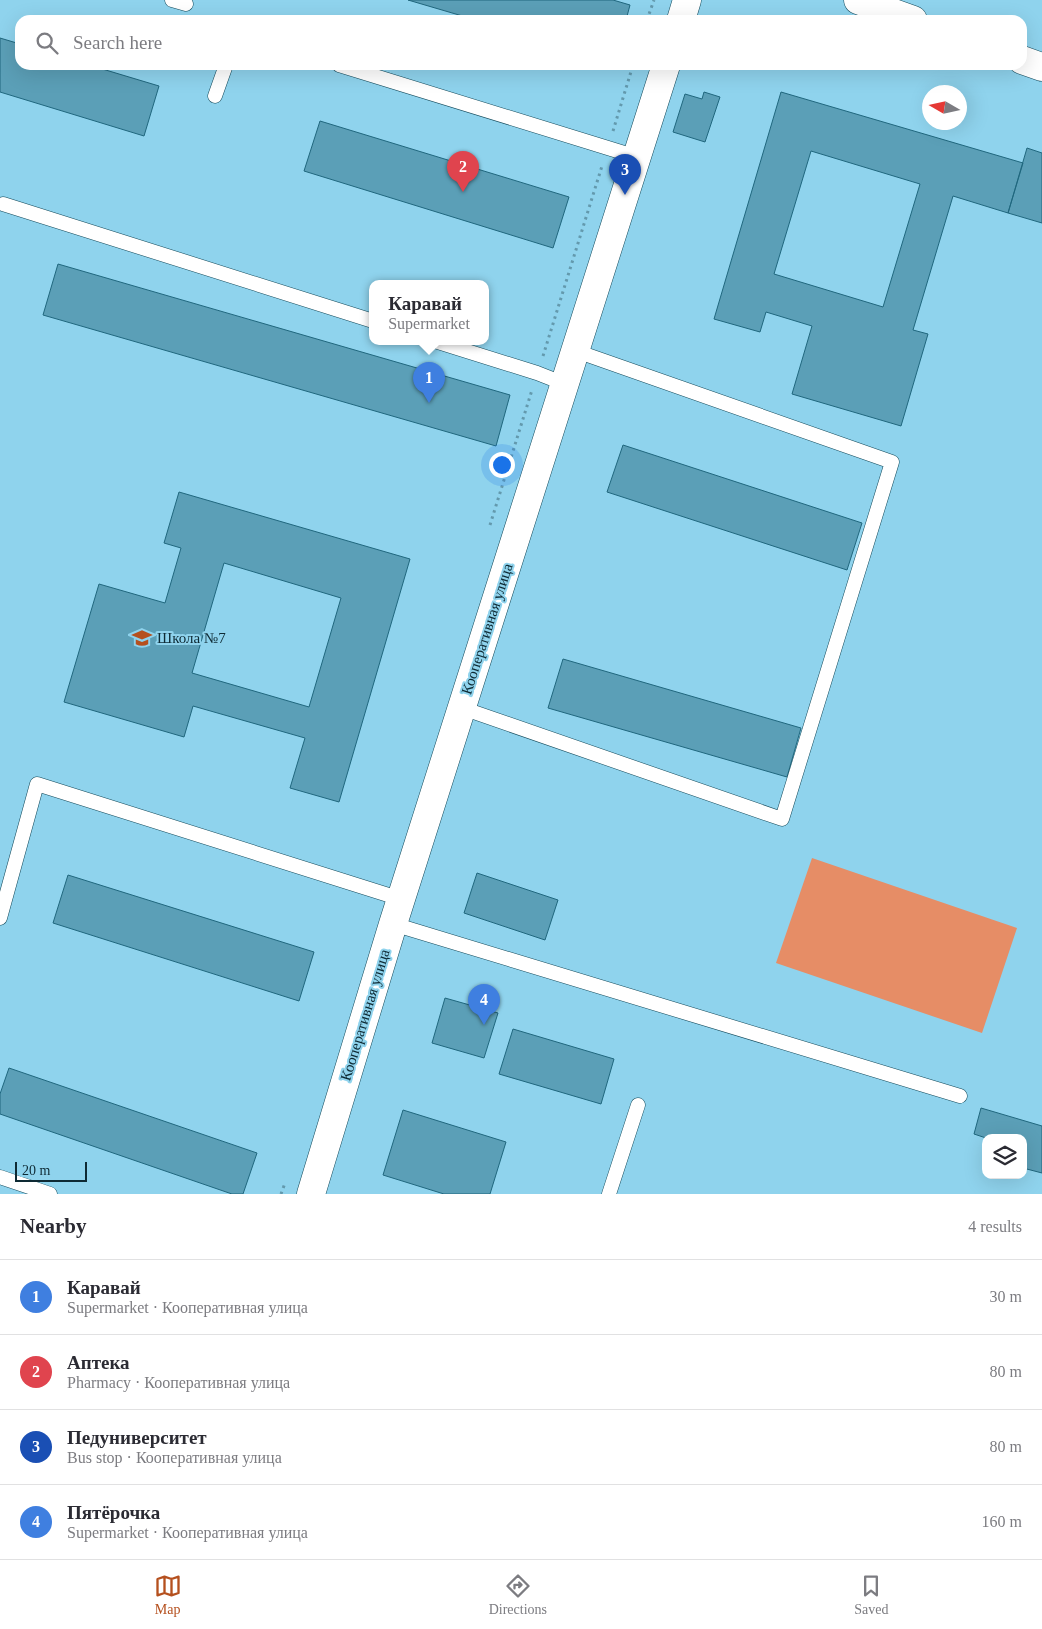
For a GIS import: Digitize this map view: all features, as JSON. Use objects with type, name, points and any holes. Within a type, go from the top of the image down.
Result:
[{"type":"street","points":[[682,15],[687,0]]},
{"type":"street","points":[[858,0],[899,15]]},
{"type":"street","points":[[1027,62],[1042,67]]},
{"type":"street","name":"Кооперативная улица","points":[[312,1194],[397,912],[664,70]]},
{"type":"lane","points":[[172,0],[186,4]]},
{"type":"lane","points":[[215,96],[224,70]]},
{"type":"lane","points":[[355,70],[637,156]]},
{"type":"lane","points":[[3,204],[369,320]]},
{"type":"lane","points":[[448,345],[538,373],[565,384]]},
{"type":"lane","points":[[462,708],[782,819],[892,462],[576,351]]},
{"type":"lane","points":[[0,918],[37,784],[397,912],[960,1096]]},
{"type":"lane","points":[[609,1194],[638,1105]]},
{"type":"lane","points":[[0,1178],[50,1194]]},
{"type":"path","points":[[649,15],[654,0]]},
{"type":"shaded area","points":[[812,858],[1017,928],[982,1033],[776,963]]},
{"type":"building","points":[[408,0],[613,0],[630,5],[627,15],[459,15]]},
{"type":"building","points":[[0,38],[15,42],[15,70],[106,70],[159,86],[144,136],[0,92]]},
{"type":"building","points":[[704,92],[720,97],[705,142],[673,132],[685,94],[702,99]]},
{"type":"building","points":[[781,92],[1023,163],[1008,213],[953,196],[913,330],[928,334],[901,426],[792,394],[812,326],[766,312],[760,332],[714,319]],"holes":[[[811,151],[920,184],[883,307],[774,274]]]},
{"type":"building","points":[[320,121],[569,197],[553,248],[304,171]]},
{"type":"building","points":[[1027,148],[1042,153],[1042,223],[1008,213]]},
{"type":"building","points":[[58,264],[510,395],[496,446],[43,315]]},
{"type":"building","points":[[623,445],[862,523],[847,570],[607,492]]},
{"type":"building","name":"Школа №7","points":[[179,492],[410,559],[339,802],[290,788],[305,738],[193,706],[184,737],[64,702],[99,584],[165,603],[181,548],[164,543]],"holes":[[[224,563],[341,598],[309,707],[192,673]]]},
{"type":"building","points":[[563,659],[801,728],[787,777],[548,708]]},
{"type":"building","points":[[477,873],[558,900],[545,940],[464,913]]},
{"type":"building","points":[[68,875],[314,952],[299,1001],[53,923]]},
{"type":"building","points":[[445,998],[498,1013],[484,1058],[432,1043]]},
{"type":"building","points":[[513,1029],[614,1059],[601,1104],[499,1074]]},
{"type":"building","points":[[9,1068],[257,1153],[243,1194],[232,1194],[0,1114],[0,1094]]},
{"type":"building","points":[[981,1108],[1042,1126],[1042,1173],[1027,1169],[1027,1134],[982,1134],[982,1137],[974,1134]]},
{"type":"building","points":[[403,1110],[506,1142],[490,1194],[444,1194],[383,1175]]},
{"type":"place","name":"Аптека","points":[[463,192]]},
{"type":"place","name":"Педуниверситет","points":[[625,195]]},
{"type":"place","name":"Каравай","points":[[429,403]]},
{"type":"place","name":"Школа №7","points":[[142,638]]},
{"type":"place","name":"Пятёрочка","points":[[484,1025]]}]
